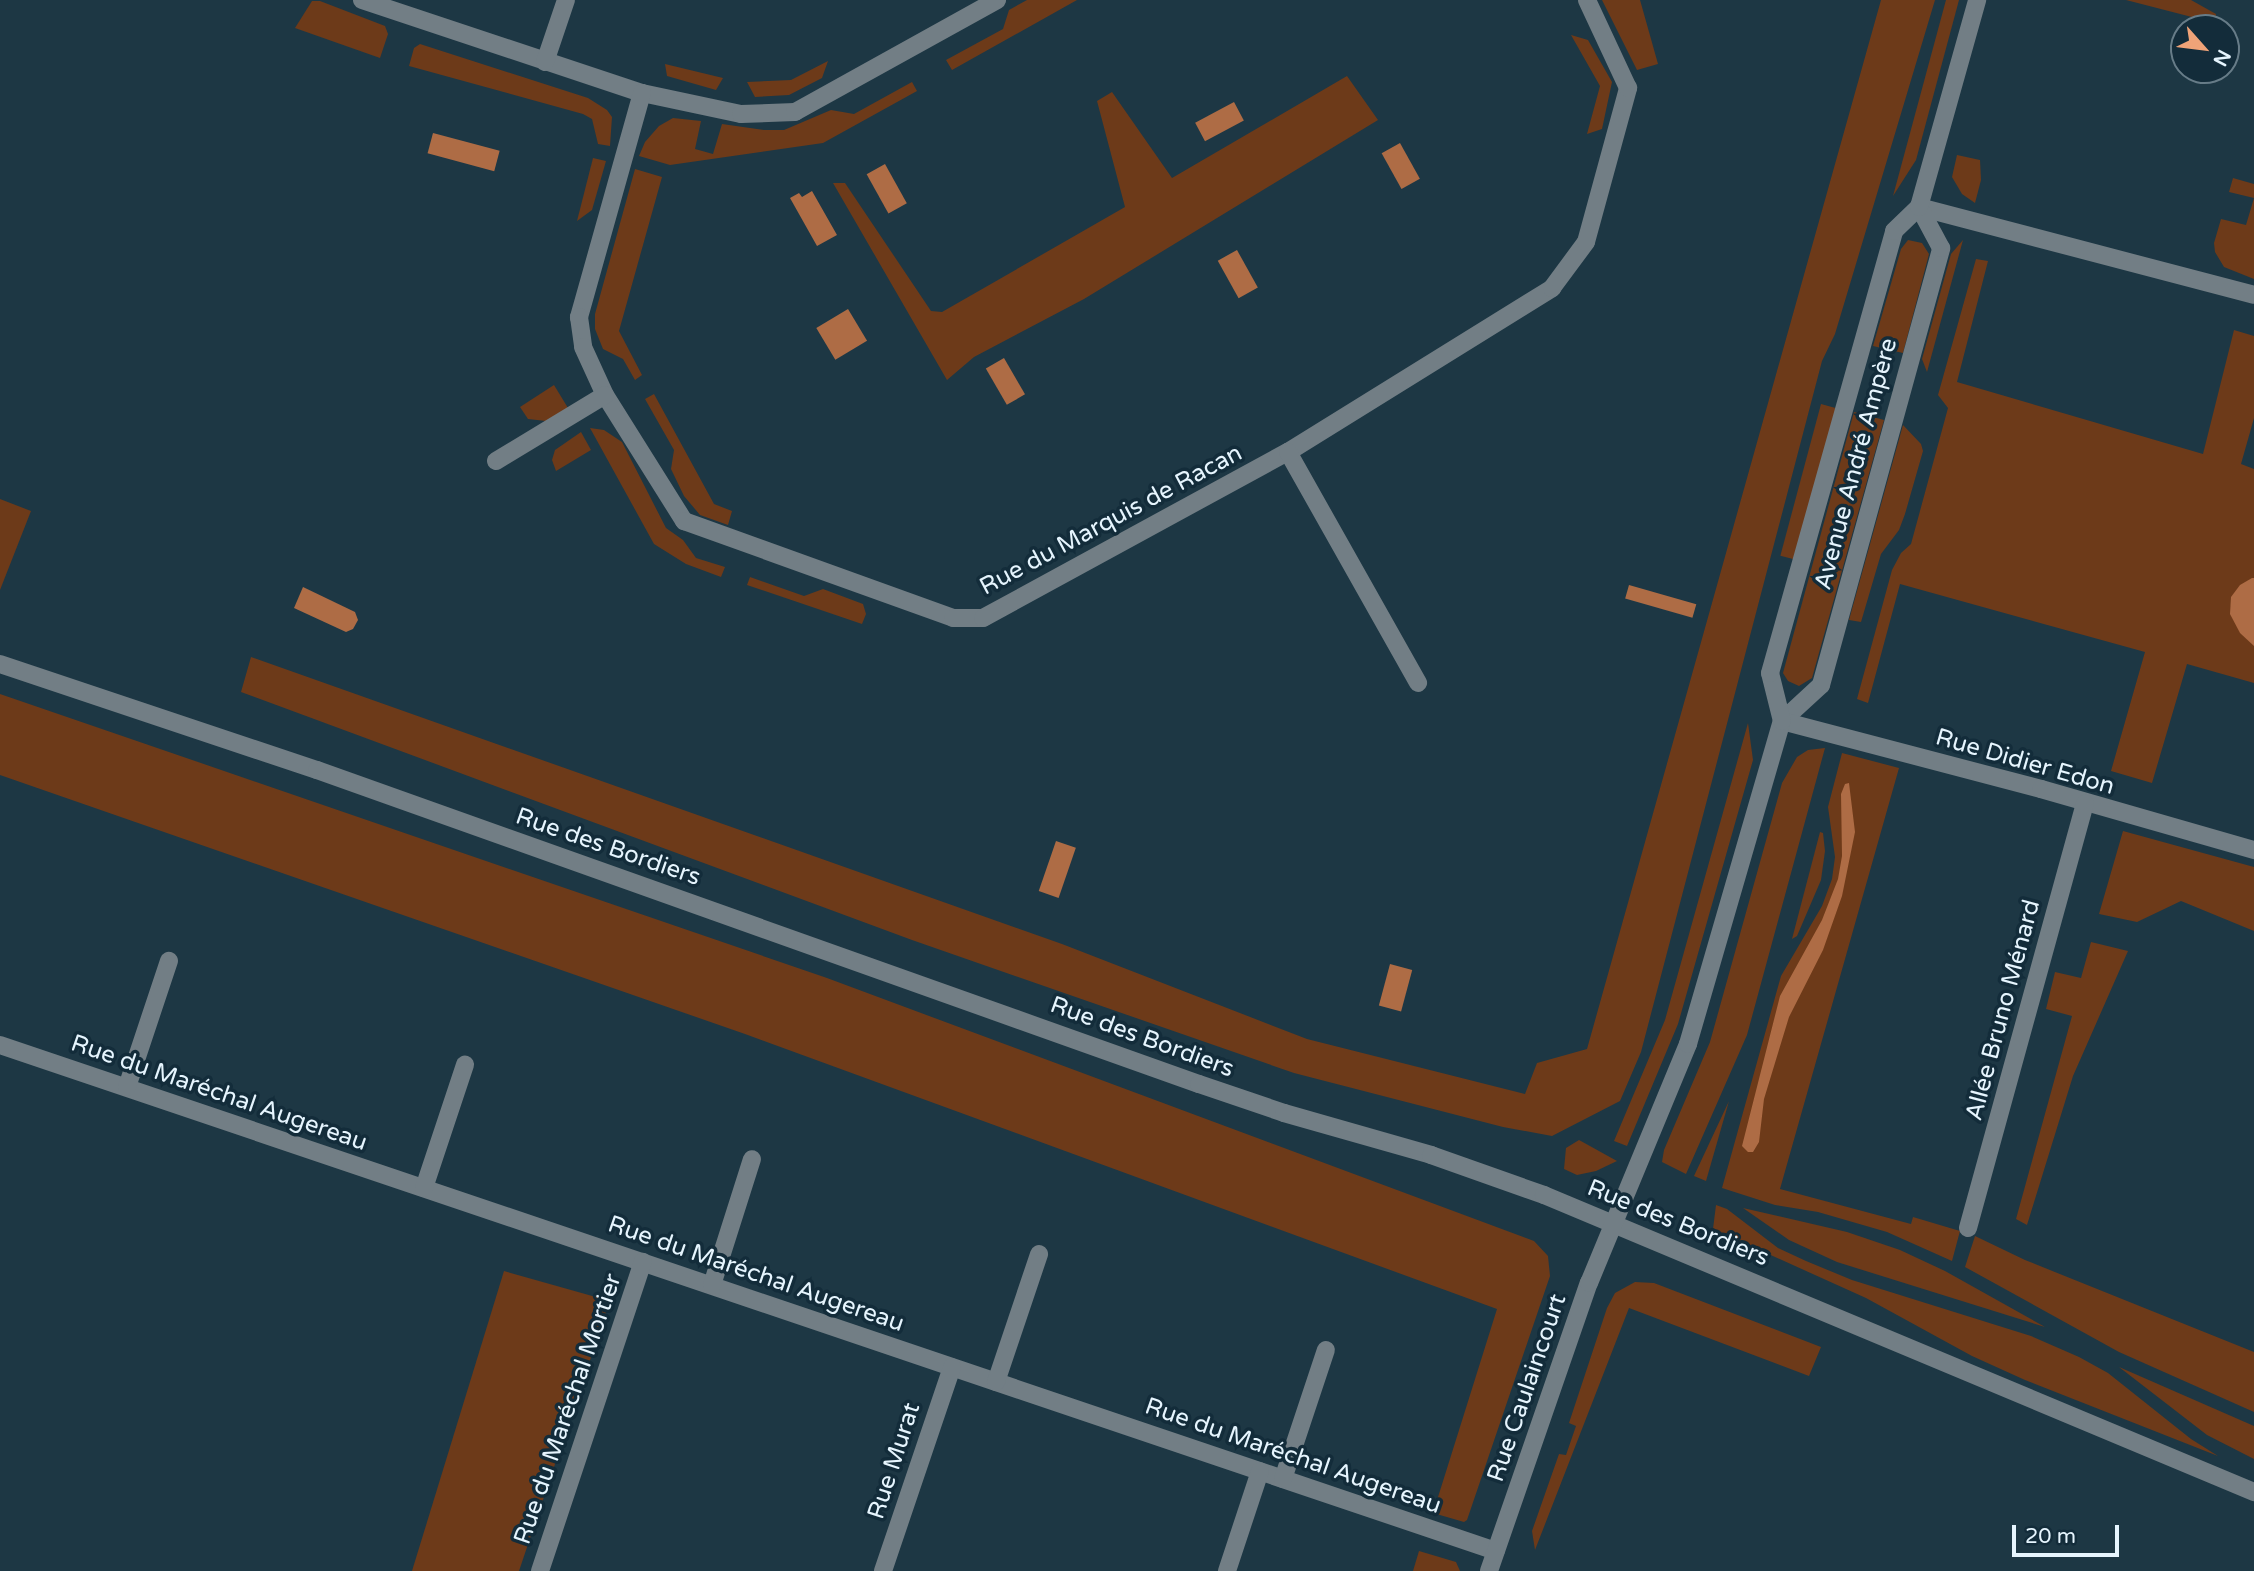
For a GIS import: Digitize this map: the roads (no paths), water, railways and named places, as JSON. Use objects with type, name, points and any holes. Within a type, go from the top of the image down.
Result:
[{"type":"street","points":[[362,0],[642,93],[741,114],[795,112],[998,0]]},
{"type":"street","points":[[545,62],[566,0]]},
{"type":"street","name":"Rue du Marquis de Racan","points":[[642,93],[579,317],[583,347],[605,395],[684,521],[953,618],[983,618],[1288,452],[1552,288],[1586,242],[1628,88],[1587,0]]},
{"type":"street","points":[[1977,0],[1919,208],[2254,295]]},
{"type":"street","name":"Avenue André Ampère","points":[[1919,208],[1941,248],[1821,685],[1782,721],[1770,673],[1894,231],[1919,208]]},
{"type":"street","points":[[496,461],[605,395]]},
{"type":"street","points":[[1288,452],[1418,683]]},
{"type":"street","name":"Rue des Bordiers","points":[[0,664],[356,784],[1211,1088],[1284,1113],[1431,1155],[1613,1223],[2254,1492]]},
{"type":"street","points":[[1613,1223],[1688,1044],[1782,721]]},
{"type":"street","name":"Rue Didier Edon","points":[[1782,721],[2041,789],[2085,804],[2254,850]]},
{"type":"street","name":"Allée Bruno Ménard","points":[[1968,1228],[2085,804]]},
{"type":"street","points":[[127,1087],[169,961]]},
{"type":"street","name":"Rue du Maréchal Augereau","points":[[0,1045],[1496,1551]]},
{"type":"street","points":[[424,1188],[464,1065]]},
{"type":"street","points":[[712,1285],[752,1160]]},
{"type":"street","name":"Rue Caulaincourt","points":[[1489,1571],[1613,1223]]},
{"type":"street","points":[[996,1382],[1039,1254]]},
{"type":"street","name":"Rue du Maréchal Mortier","points":[[540,1571],[643,1262]]},
{"type":"street","points":[[1283,1479],[1326,1350]]},
{"type":"street","name":"Rue Murat","points":[[883,1571],[952,1367]]},
{"type":"street","points":[[1227,1571],[1260,1471]]}]
